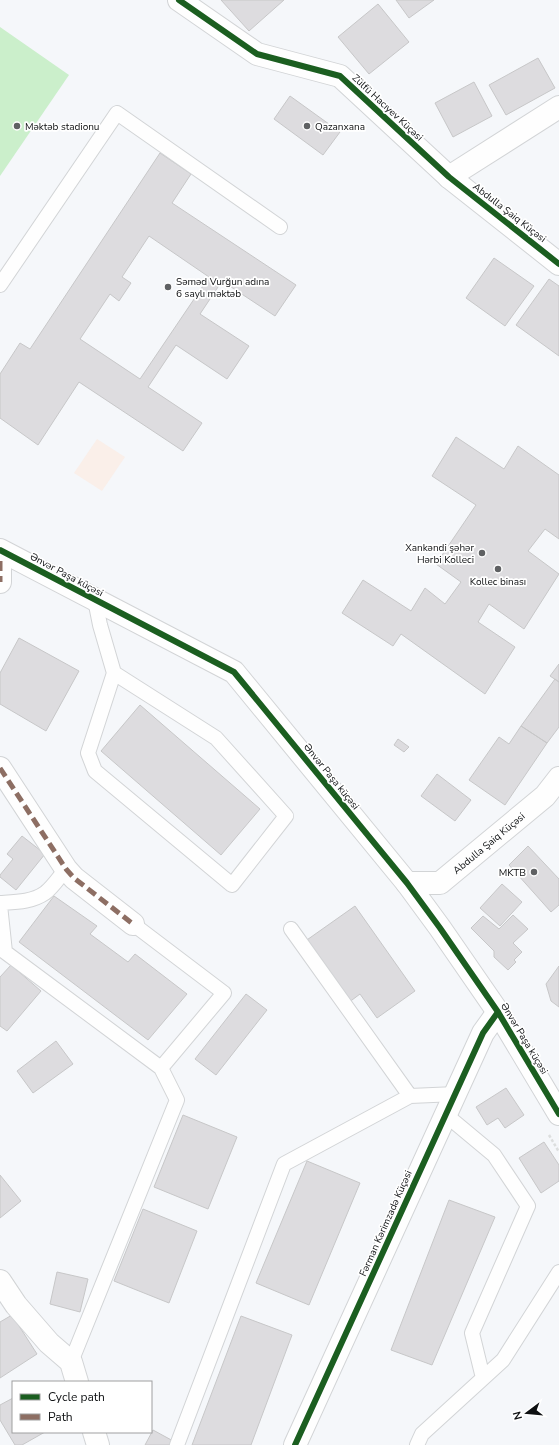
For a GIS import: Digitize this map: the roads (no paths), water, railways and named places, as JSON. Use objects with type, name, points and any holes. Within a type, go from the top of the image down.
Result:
[{"type":"street","name":"Zülfü Hacıyev Küçəsi","points":[[179,0],[257,54],[340,76],[449,177]]},
{"type":"street","points":[[449,177],[559,107]]},
{"type":"street","name":"Abdulla Şaiq Küçəsi","points":[[449,177],[559,264]]},
{"type":"street","name":"Ənvər Paşa küçəsi","points":[[0,550],[234,672],[407,883],[498,1012],[559,1114]]},
{"type":"street","points":[[0,560],[0,582]]},
{"type":"street","points":[[0,768],[66,869],[74,878],[133,924]]},
{"type":"street","name":"Abdulla Şaiq Küçəsi","points":[[407,883],[440,883],[552,796],[559,778]]},
{"type":"street","name":"Fərman Kərimzadə Küçəsi","points":[[295,1445],[483,1033],[498,1012]]},
{"type":"street","points":[[0,1281],[21,1311],[74,1372]]},
{"type":"street","points":[[94,1433],[98,1445]]},
{"type":"lane","points":[[0,285],[117,112],[280,227]]},
{"type":"lane","points":[[94,600],[114,673],[88,753],[96,771],[232,885],[286,816],[216,738],[114,673]]},
{"type":"lane","points":[[66,869],[46,892],[37,897],[21,902],[0,904],[5,952],[161,1068],[177,1100],[74,1372]]},
{"type":"lane","points":[[133,924],[224,993],[161,1068]]},
{"type":"lane","points":[[291,929],[410,1096]]},
{"type":"lane","points":[[177,1445],[284,1164],[410,1096],[456,1094]]},
{"type":"lane","points":[[446,1115],[494,1155],[528,1206],[472,1333],[483,1378]]},
{"type":"lane","points":[[417,1445],[422,1434],[503,1360],[559,1272]]},
{"type":"place","name":"Məktəb stadionu","points":[[17,126]]},
{"type":"place","name":"Qazanxana","points":[[307,126]]},
{"type":"place","name":"Səməd Vurğun adına 6 saylı məktəb","points":[[168,287]]},
{"type":"place","name":"Xankəndi şəhər Hərbi Kolleci","points":[[482,553]]},
{"type":"place","name":"Kollec binası","points":[[498,569]]},
{"type":"place","name":"MKTB","points":[[534,872]]}]
